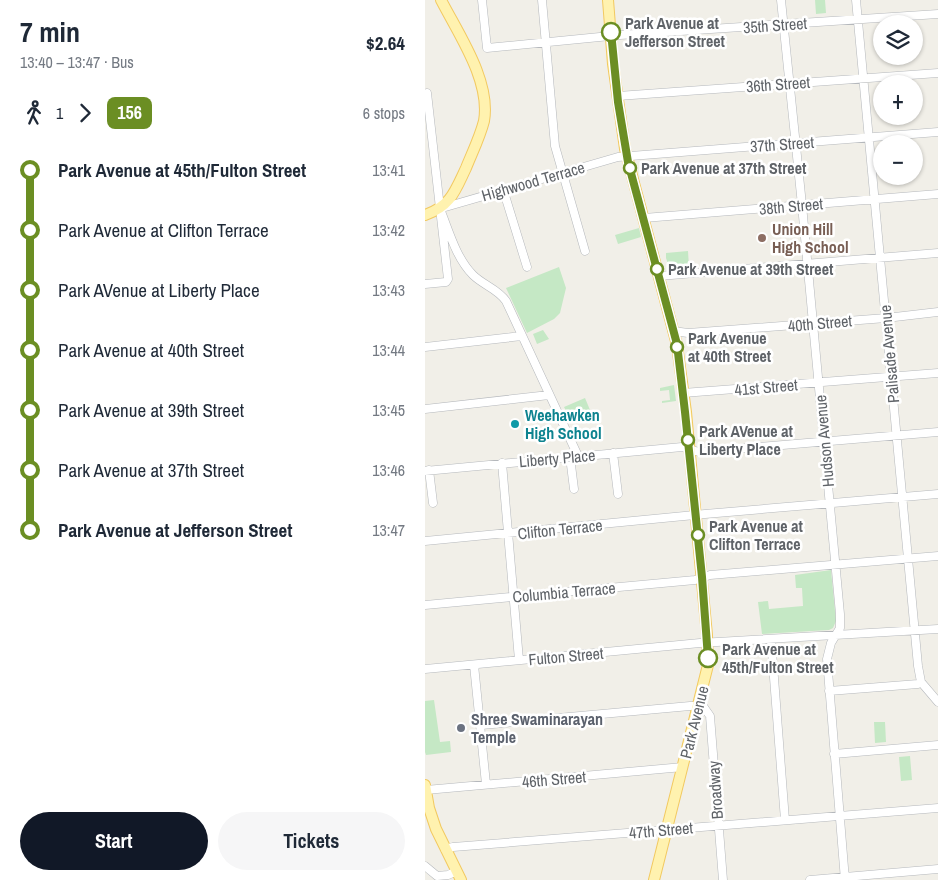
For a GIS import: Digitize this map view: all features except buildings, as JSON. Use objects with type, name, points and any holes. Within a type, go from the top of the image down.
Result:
[{"type":"main road","points":[[425,215],[440,209],[456,190],[483,122],[485,103],[484,90],[479,75],[441,0]]},
{"type":"main road","name":"Park Avenue","points":[[608,0],[618,96],[627,155],[677,344],[696,515],[707,643],[708,665],[654,880]]},
{"type":"main road","points":[[425,787],[431,815],[459,876]]},
{"type":"street","name":"35th Street","points":[[483,0],[487,48],[611,37],[938,14]]},
{"type":"street","points":[[543,0],[555,146],[585,251]]},
{"type":"street","name":"Hudson Avenue","points":[[781,0],[840,614],[840,628],[831,643],[827,659],[845,879]]},
{"type":"street","name":"Palisade Avenue","points":[[856,0],[917,666],[921,682],[938,702]]},
{"type":"street","name":"36th Street","points":[[618,96],[938,73]]},
{"type":"street","points":[[425,284],[446,282],[448,279],[427,93]]},
{"type":"street","name":"37th Street","points":[[627,155],[938,132]]},
{"type":"street","name":"Highwood Terrace","points":[[440,209],[503,189],[627,155]]},
{"type":"street","points":[[503,189],[527,267]]},
{"type":"street","name":"38th Street","points":[[644,218],[938,194]]},
{"type":"street","points":[[440,209],[464,264],[474,276],[502,296],[522,336],[574,456],[574,489]]},
{"type":"street","points":[[659,276],[938,253]]},
{"type":"street","name":"40th Street","points":[[673,331],[688,334],[938,312]]},
{"type":"street","points":[[425,347],[522,336]]},
{"type":"street","name":"41st Street","points":[[683,393],[938,372]]},
{"type":"street","points":[[425,409],[549,396]]},
{"type":"street","name":"Liberty Place","points":[[427,470],[682,447],[699,452],[938,432]]},
{"type":"street","points":[[613,453],[618,494]]},
{"type":"street","points":[[502,463],[519,660]]},
{"type":"street","points":[[427,470],[433,503]]},
{"type":"street","name":"Clifton Terrace","points":[[425,541],[938,494]]},
{"type":"street","name":"Columbia Terrace","points":[[425,604],[695,580],[710,575],[938,556]]},
{"type":"street","name":"Fulton Street","points":[[425,669],[707,643],[836,634],[938,630]]},
{"type":"street","points":[[771,639],[785,820]]},
{"type":"street","points":[[474,665],[486,784]]},
{"type":"street","points":[[829,691],[885,688],[921,682]]},
{"type":"street","points":[[481,725],[699,705]]},
{"type":"street","name":"Broadway","points":[[699,705],[705,708],[710,716],[723,880]]},
{"type":"street","points":[[834,754],[938,745]]},
{"type":"street","name":"46th Street","points":[[425,787],[486,784],[683,767]]},
{"type":"street","name":"47th Street","points":[[445,849],[453,846],[938,808]]},
{"type":"street","points":[[425,866],[437,876],[459,876]]},
{"type":"street","points":[[811,880],[845,879],[938,870]]},
{"type":"green space","points":[[815,0],[825,0],[826,13],[816,14]]},
{"type":"green space","points":[[639,228],[641,237],[618,244],[615,235]]},
{"type":"green space","points":[[688,251],[689,267],[678,269],[668,264],[666,253]]},
{"type":"green space","points":[[559,267],[566,288],[560,313],[554,319],[527,333],[506,288]]},
{"type":"green space","points":[[543,330],[549,339],[537,344],[533,334]]},
{"type":"green space","points":[[674,385],[676,401],[662,403],[662,401],[670,400],[669,390],[660,391],[660,388]]},
{"type":"green space","points":[[585,398],[590,410],[570,418],[564,407]]},
{"type":"green space","points":[[831,570],[836,621],[833,628],[829,630],[762,634],[758,602],[768,601],[769,609],[803,606],[802,588],[796,588],[795,575]]},
{"type":"green space","points":[[434,700],[440,742],[450,741],[451,752],[426,755],[425,701]]},
{"type":"green space","points":[[874,722],[885,722],[886,742],[875,743]]},
{"type":"green space","points":[[910,756],[912,780],[901,781],[899,757]]},
{"type":"bus line","name":"156","points":[[611,32],[621,127],[628,162],[677,344],[697,523],[707,625],[708,658]]},
{"type":"place","name":"Park Avenue at Jefferson Street","points":[[611,32]]},
{"type":"place","name":"Park Avenue at 37th Street","points":[[630,168]]},
{"type":"place","name":"Union Hill High School","points":[[762,238]]},
{"type":"place","name":"Park Avenue at 39th Street","points":[[657,269]]},
{"type":"place","name":"Park Avenue at 40th Street","points":[[677,347]]},
{"type":"place","name":"Weehawken High School","points":[[515,424]]},
{"type":"place","name":"Park AVenue at Liberty Place","points":[[688,440]]},
{"type":"place","name":"Park Avenue at Clifton Terrace","points":[[698,535]]},
{"type":"place","name":"Park Avenue at 45th/Fulton Street","points":[[708,658]]},
{"type":"place","name":"Shree Swaminarayan Temple","points":[[461,728]]}]
